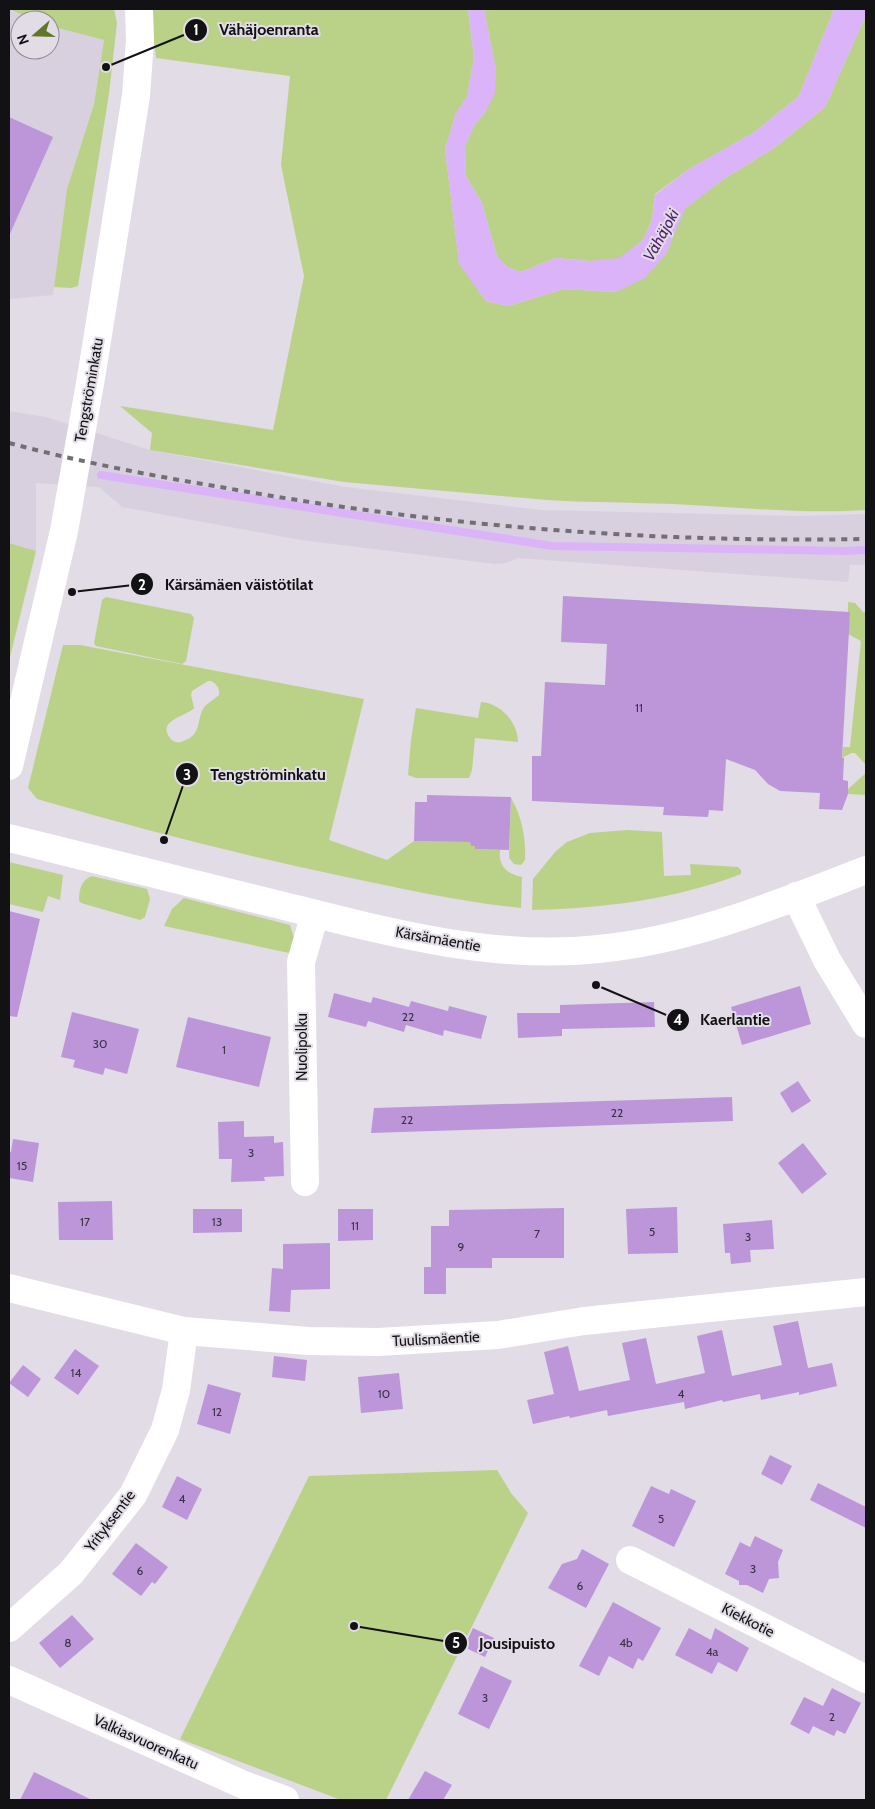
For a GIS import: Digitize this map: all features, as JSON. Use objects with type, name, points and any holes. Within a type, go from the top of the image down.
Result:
[{"type":"street","name":"Tengströminkatu","points":[[9,766],[64,531],[95,354],[136,96],[140,40],[139,9]]},
{"type":"street","name":"Kärsämäentie","points":[[9,838],[387,930],[472,946],[524,951],[561,952],[599,949],[661,939],[737,917],[866,870]]},
{"type":"street","points":[[796,896],[827,960],[866,1024]]},
{"type":"street","name":"Nuolipolku","points":[[305,1182],[301,962],[315,914]]},
{"type":"street","name":"Tuulismäentie","points":[[9,1288],[184,1331],[308,1341],[378,1342],[498,1335],[584,1321],[866,1292]]},
{"type":"street","name":"Yrityksentie","points":[[9,1628],[70,1573],[133,1495],[164,1430],[176,1390],[184,1331]]},
{"type":"street","name":"Kiekkotie","points":[[630,1560],[866,1680]]},
{"type":"street","name":"Valkiasvuorenkatu","points":[[9,1680],[244,1785],[285,1800]]},
{"type":"shaded area","points":[[9,10],[10,60],[60,60],[60,29],[104,40],[94,104],[67,189],[53,295],[9,299]]},
{"type":"shaded area","points":[[9,411],[46,417],[150,450],[345,487],[542,510],[797,516],[866,514],[866,565],[850,565],[848,582],[518,558],[506,563],[495,564],[301,540],[122,507],[99,487],[36,483],[36,551],[9,543]]},
{"type":"green space","points":[[9,9],[114,9],[117,23],[109,94],[78,286],[71,288],[54,287],[67,189],[94,104],[104,40],[60,29],[60,10]]},
{"type":"green space","points":[[150,9],[468,9],[474,58],[467,97],[456,113],[445,149],[459,263],[486,301],[508,306],[564,289],[616,292],[666,254],[684,209],[722,180],[774,148],[825,107],[866,15],[866,510],[800,511],[547,500],[344,482],[150,450],[152,433],[120,406],[273,430],[304,276],[281,165],[290,76],[156,58]]},
{"type":"green space","points":[[484,9],[834,9],[799,96],[753,133],[689,169],[655,194],[652,220],[643,240],[619,259],[590,261],[556,258],[521,272],[507,267],[497,256],[482,203],[466,176],[465,146],[474,126],[486,111],[496,70]]},
{"type":"green space","points":[[9,543],[36,551],[9,661]]},
{"type":"green space","points":[[106,597],[191,614],[194,618],[186,661],[182,664],[96,646],[94,643],[102,600]]},
{"type":"green space","points":[[848,602],[855,603],[866,613],[866,765],[855,753],[842,758],[843,747],[850,747],[861,641],[848,634],[850,612],[848,612]]},
{"type":"green space","points":[[63,645],[80,645],[364,699],[329,840],[387,860],[414,841],[470,842],[471,846],[475,846],[475,849],[500,850],[502,865],[512,874],[522,877],[521,908],[411,890],[229,851],[37,799],[28,788]],"holes":[[[211,681],[218,687],[219,695],[205,706],[196,731],[188,739],[181,742],[172,740],[167,732],[167,727],[174,719],[194,708],[192,691]]]},
{"type":"green space","points":[[481,702],[495,706],[507,715],[515,728],[518,742],[475,738],[472,770],[469,778],[416,778],[408,775],[416,708],[478,718]]},
{"type":"green space","points":[[866,773],[866,795],[848,794],[848,789]]},
{"type":"green space","points":[[511,798],[521,820],[524,836],[525,860],[521,865],[514,864],[509,858]]},
{"type":"green space","points":[[627,830],[662,832],[664,876],[691,875],[690,864],[738,867],[741,870],[741,874],[690,890],[638,901],[612,905],[532,910],[533,879],[556,851],[567,842],[590,833]]},
{"type":"green space","points":[[9,862],[63,875],[60,900],[48,896],[43,912],[9,904]]},
{"type":"green space","points":[[92,876],[147,889],[150,899],[145,917],[140,920],[81,903],[79,893],[81,886],[85,880]]},
{"type":"green space","points":[[184,898],[290,925],[295,941],[289,953],[164,926],[172,909]]},
{"type":"green space","points":[[497,1470],[511,1493],[528,1513],[386,1800],[341,1800],[180,1739],[309,1476]]},
{"type":"water","name":"Vähäjoki","points":[[468,9],[484,9],[496,70],[495,93],[486,111],[474,126],[465,146],[466,176],[482,203],[497,256],[507,267],[521,272],[556,258],[590,261],[619,258],[643,240],[652,220],[655,195],[689,169],[753,133],[799,96],[834,9],[866,9],[866,15],[825,107],[774,148],[722,180],[685,209],[666,254],[645,278],[616,292],[564,289],[508,306],[486,301],[459,264],[445,149],[456,113],[467,96],[474,58]]},
{"type":"building","points":[[9,117],[53,137],[9,236]]},
{"type":"building","points":[[563,596],[850,612],[842,758],[844,758],[843,780],[848,781],[848,794],[842,810],[819,809],[820,793],[780,791],[768,784],[755,770],[726,759],[723,811],[709,810],[708,817],[663,815],[664,807],[532,801],[532,756],[541,756],[545,682],[605,685],[607,644],[561,642]]},
{"type":"building","points":[[427,795],[511,797],[509,850],[475,849],[475,846],[471,846],[470,842],[414,841],[415,802],[427,802]]},
{"type":"building","points":[[9,911],[40,919],[17,1017],[9,1016]]},
{"type":"building","points":[[800,986],[811,1024],[742,1045],[731,1007]]},
{"type":"building","points":[[334,993],[371,1003],[373,997],[409,1007],[411,1001],[448,1011],[449,1006],[487,1016],[481,1039],[444,1030],[443,1036],[406,1025],[404,1032],[368,1021],[366,1027],[328,1017]]},
{"type":"building","points":[[654,1002],[655,1027],[562,1029],[562,1036],[518,1038],[517,1013],[560,1013],[560,1005]]},
{"type":"building","points":[[72,1012],[139,1029],[127,1074],[105,1068],[103,1075],[73,1067],[75,1060],[61,1057]]},
{"type":"building","points":[[188,1017],[271,1037],[259,1087],[176,1067]]},
{"type":"building","points":[[798,1081],[811,1101],[792,1113],[780,1093]]},
{"type":"building","points":[[732,1097],[733,1121],[371,1133],[374,1108]]},
{"type":"building","points":[[244,1121],[244,1137],[274,1136],[274,1143],[283,1142],[284,1176],[264,1177],[265,1181],[231,1182],[232,1159],[219,1159],[218,1122]]},
{"type":"building","points":[[13,1139],[39,1143],[33,1182],[9,1178],[9,1151],[11,1152]]},
{"type":"building","points":[[803,1143],[827,1174],[802,1194],[778,1163]]},
{"type":"building","points":[[112,1201],[113,1240],[59,1240],[58,1202]]},
{"type":"building","points":[[677,1207],[678,1253],[628,1254],[626,1209]]},
{"type":"building","points":[[564,1208],[564,1258],[492,1258],[492,1268],[446,1268],[446,1294],[424,1294],[424,1267],[431,1267],[431,1226],[449,1226],[449,1210]]},
{"type":"building","points":[[193,1209],[242,1209],[242,1232],[193,1233]]},
{"type":"building","points":[[338,1209],[373,1209],[373,1240],[338,1241]]},
{"type":"building","points":[[772,1220],[774,1249],[750,1250],[751,1262],[731,1264],[730,1253],[725,1253],[723,1224]]},
{"type":"building","points":[[330,1243],[330,1289],[291,1290],[290,1312],[269,1311],[272,1268],[283,1269],[283,1244]]},
{"type":"building","points":[[798,1321],[808,1368],[832,1363],[837,1386],[799,1395],[799,1392],[761,1400],[760,1394],[723,1402],[722,1400],[685,1409],[684,1402],[608,1416],[607,1410],[533,1424],[527,1400],[554,1394],[544,1352],[568,1346],[579,1391],[630,1380],[622,1343],[646,1338],[656,1384],[705,1373],[697,1336],[722,1330],[732,1376],[782,1365],[773,1326]]},
{"type":"building","points":[[75,1349],[99,1366],[78,1395],[54,1378]]},
{"type":"building","points":[[274,1356],[307,1360],[305,1381],[272,1377]]},
{"type":"building","points":[[23,1365],[41,1379],[28,1397],[9,1383]]},
{"type":"building","points":[[399,1373],[403,1409],[361,1413],[358,1377]]},
{"type":"building","points":[[208,1384],[241,1393],[230,1434],[197,1424]]},
{"type":"building","points":[[770,1455],[792,1466],[782,1485],[761,1474]]},
{"type":"building","points":[[177,1476],[202,1489],[187,1520],[162,1507]]},
{"type":"building","points":[[818,1483],[866,1507],[866,1528],[810,1500]]},
{"type":"building","points":[[651,1486],[669,1494],[671,1489],[696,1501],[674,1547],[632,1526]]},
{"type":"building","points":[[755,1536],[783,1550],[778,1562],[779,1578],[769,1579],[763,1593],[747,1585],[739,1585],[739,1581],[725,1574],[740,1542],[750,1547]]},
{"type":"building","points":[[136,1543],[168,1567],[155,1584],[152,1582],[141,1596],[112,1574]]},
{"type":"building","points":[[582,1549],[609,1564],[586,1608],[548,1588],[562,1564],[577,1559]]},
{"type":"building","points":[[613,1602],[661,1628],[643,1661],[638,1658],[633,1669],[609,1656],[599,1676],[579,1666]]},
{"type":"building","points":[[72,1615],[94,1639],[60,1668],[39,1643]]},
{"type":"building","points":[[473,1628],[494,1638],[485,1657],[464,1647]]},
{"type":"building","points":[[689,1628],[711,1640],[715,1628],[749,1648],[737,1672],[718,1662],[712,1674],[675,1655]]},
{"type":"building","points":[[481,1666],[512,1681],[489,1729],[458,1714]]},
{"type":"building","points":[[832,1688],[861,1703],[845,1734],[837,1730],[834,1736],[813,1726],[809,1734],[790,1724],[804,1697],[823,1706]]},
{"type":"building","points":[[425,1771],[452,1785],[443,1800],[408,1800]]},
{"type":"building","points":[[34,1772],[92,1800],[20,1800]]},
{"type":"waterway","points":[[101,475],[552,546],[866,550]]},
{"type":"railway","points":[[9,443],[90,462],[199,483],[385,513],[465,522],[625,535],[786,540],[866,539]]},
{"type":"place","name":"Vähäjoenranta","points":[[106,67]]},
{"type":"place","name":"Kärsämäen väistötilat","points":[[72,592]]},
{"type":"place","name":"Tengströminkatu","points":[[164,840]]},
{"type":"place","name":"Kaerlantie","points":[[596,985]]},
{"type":"place","name":"Jousipuisto","points":[[354,1626]]}]
